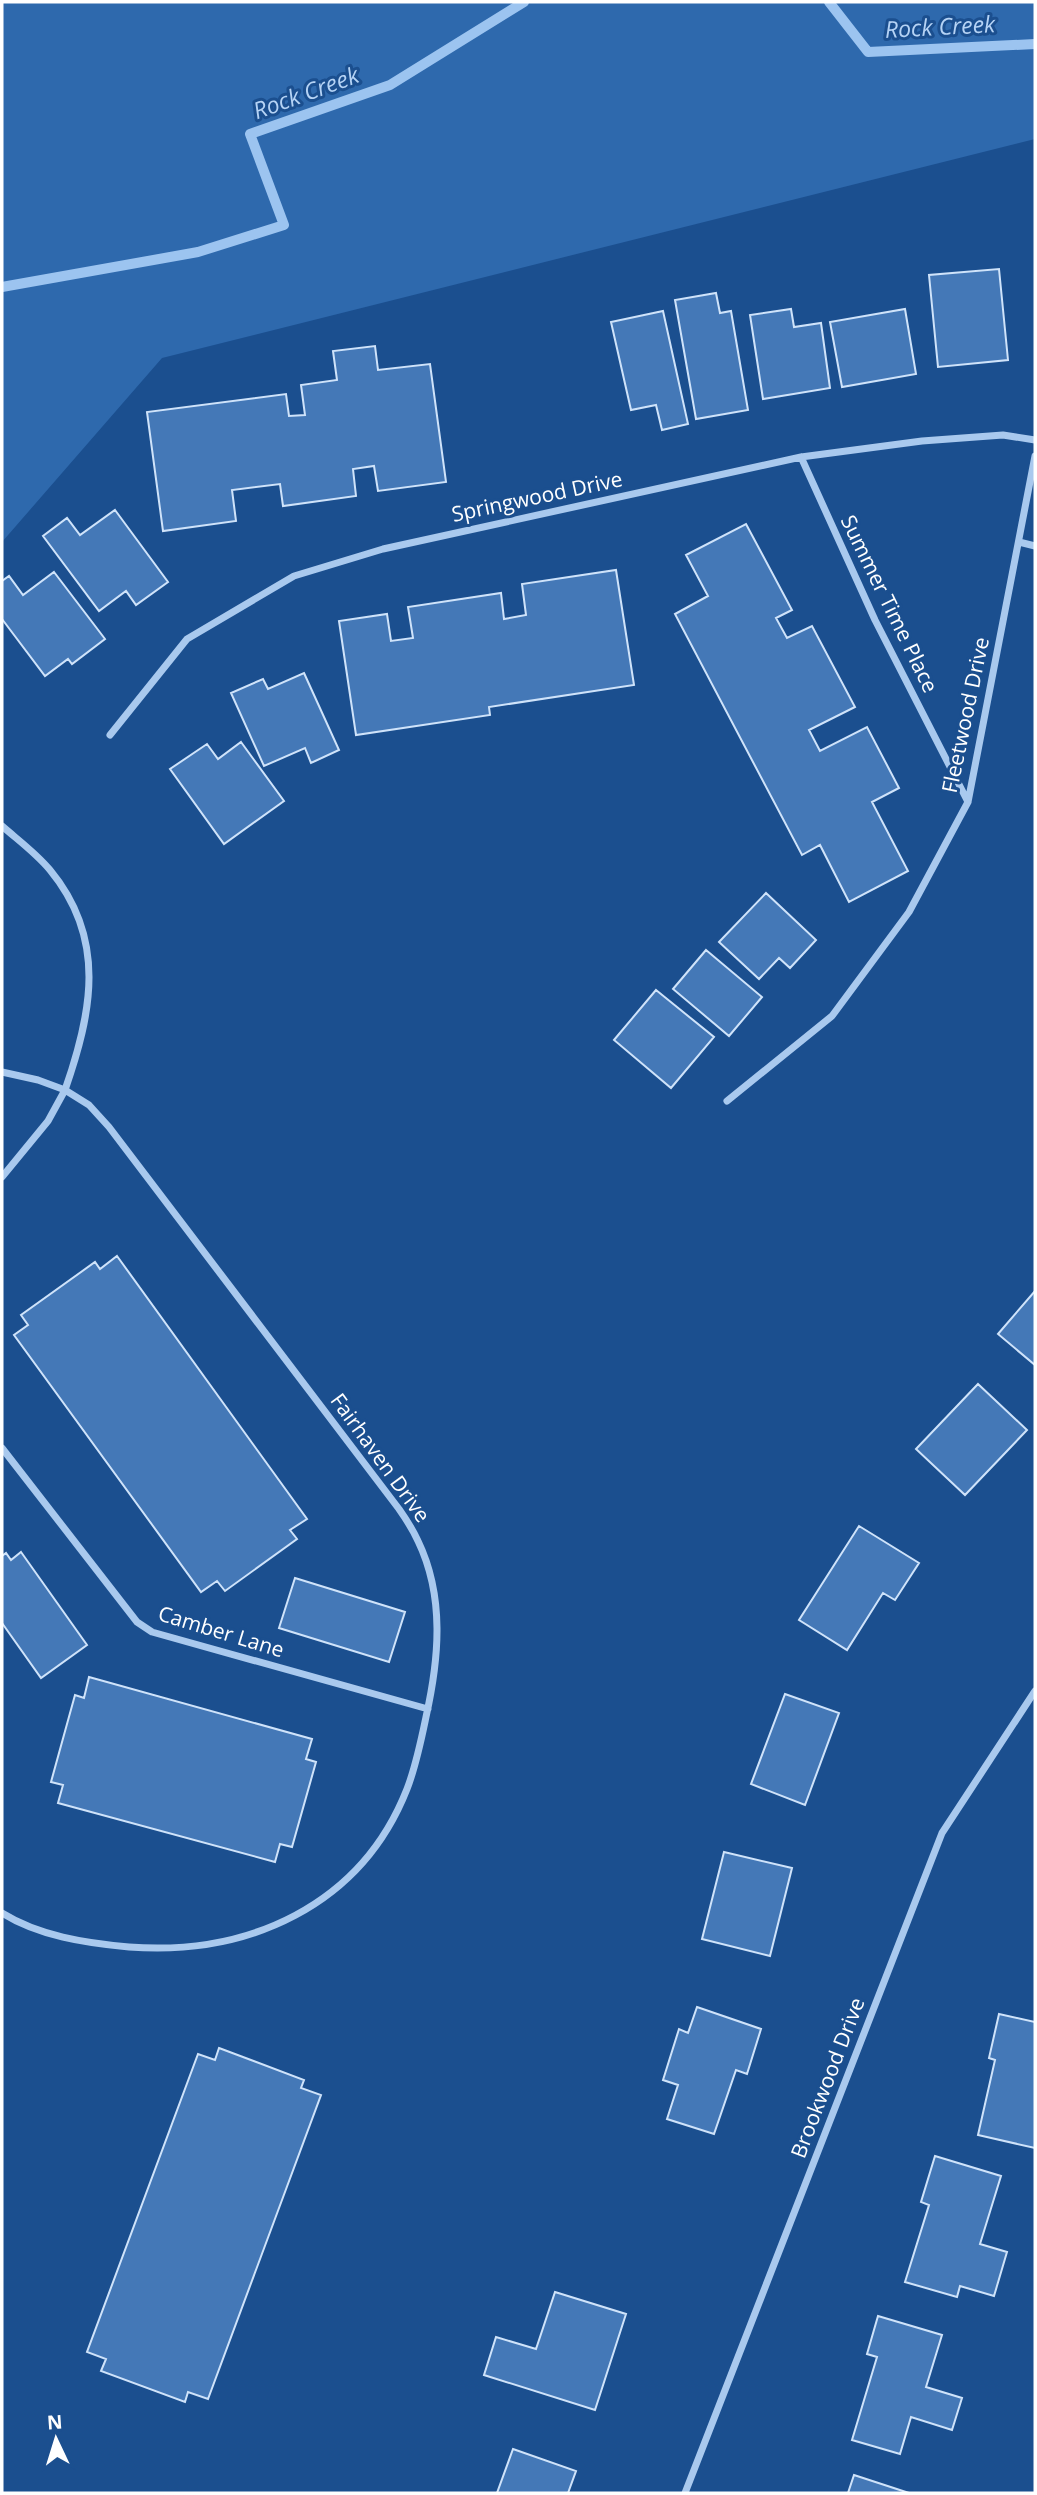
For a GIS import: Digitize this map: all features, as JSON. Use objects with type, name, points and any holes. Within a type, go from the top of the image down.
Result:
[{"type":"street","name":"Springwood Drive","points":[[110,735],[187,639],[294,576],[383,549],[801,457],[922,441],[1003,435],[1035,440]]},
{"type":"street","name":"Fleetwood Drive","points":[[727,1101],[832,1016],[909,912],[968,802],[1035,456]]},
{"type":"street","name":"Summer Time Place","points":[[801,457],[875,620],[968,802]]},
{"type":"street","points":[[1018,542],[1035,546]]},
{"type":"street","points":[[2,826],[50,870],[67,894],[81,925],[89,954],[91,976],[75,1063],[65,1090],[48,1121],[2,1177]]},
{"type":"street","name":"Fairhaven Drive","points":[[2,1072],[38,1080],[65,1090],[89,1105],[109,1127],[400,1509],[419,1542],[438,1618],[438,1656],[428,1709],[407,1789],[390,1823],[367,1857],[340,1886],[297,1914],[261,1932],[194,1947],[101,1945],[56,1936],[15,1921],[2,1913]]},
{"type":"street","name":"Camber Lane","points":[[2,1448],[137,1622],[152,1632],[428,1709]]},
{"type":"street","name":"Brookwood Drive","points":[[685,2493],[942,1833],[1035,1691]]},
{"type":"shaded area","points":[[2,2],[1035,2],[1035,139],[162,358],[2,542]]},
{"type":"building","points":[[999,269],[1008,360],[938,367],[929,275]]},
{"type":"building","points":[[716,293],[720,313],[731,311],[748,410],[696,419],[675,300]]},
{"type":"building","points":[[791,309],[794,327],[821,323],[830,388],[763,399],[750,315]]},
{"type":"building","points":[[905,309],[916,374],[842,387],[830,322]]},
{"type":"building","points":[[663,311],[688,424],[662,430],[656,405],[631,410],[611,322]]},
{"type":"building","points":[[375,346],[378,370],[430,364],[446,482],[378,491],[374,466],[353,469],[356,496],[283,506],[280,484],[232,490],[236,521],[163,531],[147,412],[286,394],[289,416],[305,415],[301,385],[337,380],[333,351]]},
{"type":"building","points":[[115,510],[168,582],[136,605],[126,591],[99,611],[43,536],[67,518],[80,535]]},
{"type":"building","points":[[746,524],[792,610],[776,618],[787,638],[812,626],[855,707],[809,730],[820,751],[867,727],[899,788],[872,802],[908,871],[849,902],[820,845],[802,855],[675,614],[708,596],[686,555]]},
{"type":"building","points":[[616,570],[634,685],[489,707],[490,715],[356,735],[339,621],[387,614],[391,641],[413,638],[408,607],[501,593],[504,619],[526,615],[522,584]]},
{"type":"building","points":[[54,572],[105,639],[72,664],[68,659],[45,676],[2,619],[2,581],[9,576],[23,595]]},
{"type":"building","points":[[304,673],[339,750],[311,763],[305,748],[264,766],[231,693],[263,679],[268,689]]},
{"type":"building","points":[[241,742],[284,801],[224,844],[170,769],[207,744],[218,759]]},
{"type":"building","points":[[766,893],[816,940],[790,968],[779,958],[759,979],[719,942]]},
{"type":"building","points":[[706,950],[762,997],[729,1036],[673,989]]},
{"type":"building","points":[[656,990],[714,1037],[671,1088],[614,1040]]},
{"type":"building","points":[[117,1256],[307,1519],[290,1530],[297,1539],[225,1591],[217,1581],[201,1592],[14,1335],[28,1325],[21,1315],[95,1262],[100,1269]]},
{"type":"building","points":[[1035,1291],[1035,1365],[998,1334]]},
{"type":"building","points":[[978,1384],[1027,1430],[965,1495],[916,1449]]},
{"type":"building","points":[[859,1526],[919,1563],[895,1600],[883,1593],[847,1650],[799,1620]]},
{"type":"building","points":[[21,1552],[87,1645],[41,1678],[2,1623],[2,1556],[6,1553],[11,1560]]},
{"type":"building","points":[[295,1578],[405,1612],[389,1662],[279,1628]]},
{"type":"building","points":[[89,1677],[312,1739],[306,1759],[316,1762],[292,1847],[280,1844],[275,1862],[58,1803],[63,1785],[51,1782],[75,1695],[84,1698]]},
{"type":"building","points":[[785,1694],[839,1713],[805,1805],[751,1784]]},
{"type":"building","points":[[724,1852],[792,1868],[770,1956],[702,1939]]},
{"type":"building","points":[[697,2007],[761,2029],[747,2074],[736,2070],[714,2134],[667,2119],[678,2085],[663,2080],[679,2029],[688,2033]]},
{"type":"building","points":[[999,2014],[1035,2022],[1035,2148],[978,2135],[995,2060],[989,2058]]},
{"type":"building","points":[[219,2048],[304,2080],[301,2088],[321,2095],[208,2399],[188,2392],[185,2402],[101,2371],[106,2359],[87,2352],[198,2054],[215,2060]]},
{"type":"building","points":[[935,2156],[1001,2176],[980,2244],[1007,2252],[994,2296],[960,2286],[957,2297],[905,2282],[929,2205],[921,2202]]},
{"type":"building","points":[[555,2292],[626,2314],[595,2410],[484,2375],[496,2337],[536,2349]]},
{"type":"building","points":[[878,2316],[942,2335],[926,2387],[962,2398],[952,2430],[911,2417],[900,2454],[852,2440],[877,2357],[867,2354]]},
{"type":"building","points":[[513,2449],[576,2471],[568,2493],[497,2493]]},
{"type":"building","points":[[854,2475],[909,2493],[848,2493]]},
{"type":"waterway","name":"Rock Creek","points":[[2,287],[198,252],[284,225],[250,134],[390,85],[524,2]]},
{"type":"waterway","name":"Rock Creek","points":[[829,2],[868,52],[1035,44]]}]
